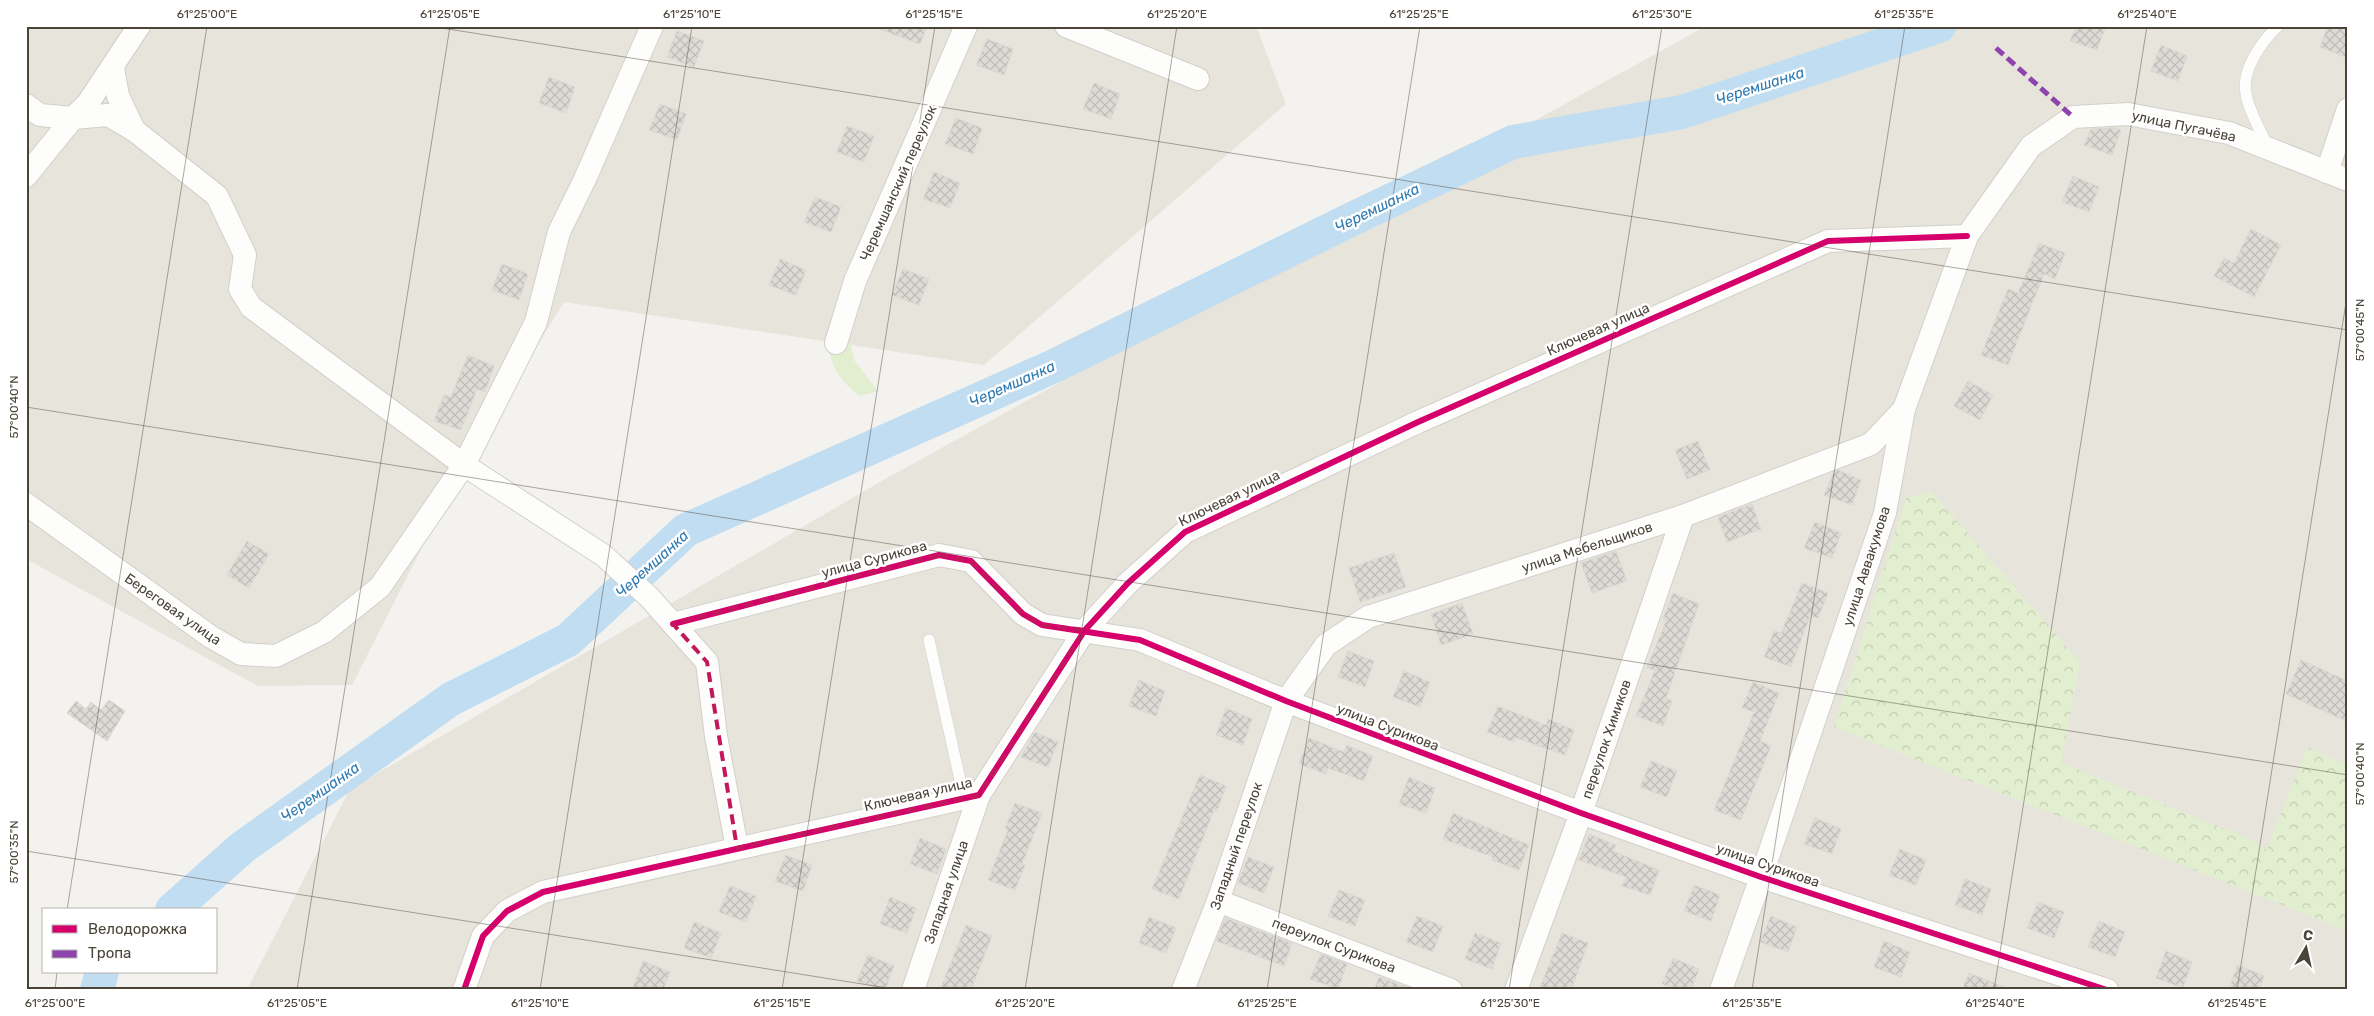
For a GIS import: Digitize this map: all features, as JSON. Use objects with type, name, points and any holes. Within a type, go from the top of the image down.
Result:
[{"type":"street","points":[[26,176],[88,104],[139,26]]},
{"type":"street","name":"Береговая улица","points":[[26,504],[211,638],[241,654],[276,656],[324,632],[380,587],[464,465],[536,322],[559,232],[585,179],[652,26]]},
{"type":"street","name":"Черемшанский переулок","points":[[836,343],[855,281],[966,26]]},
{"type":"street","points":[[1066,26],[1198,79]]},
{"type":"street","points":[[113,68],[118,96],[134,130]]},
{"type":"street","points":[[26,105],[40,114],[74,118],[108,115],[134,130],[217,196],[245,255],[240,288],[251,307],[464,465],[603,555],[673,624],[707,662],[716,736],[737,848]]},
{"type":"street","points":[[2326,172],[2348,109]]},
{"type":"street","name":"улица Пугачёва","points":[[2073,116],[2128,114],[2229,134],[2348,180]]},
{"type":"street","name":"улица Аввакумова","points":[[1721,990],[1762,877],[1885,512],[1904,409],[1967,236],[2031,146],[2073,116]]},
{"type":"street","name":"Ключевая улица","points":[[464,990],[483,936],[507,911],[543,892],[971,797],[1085,630],[1128,583],[1185,532],[1418,422],[1828,241],[1967,236]]},
{"type":"street","name":"улица Мебельщиков","points":[[1286,701],[1326,644],[1368,617],[1683,516],[1871,444],[1904,409]]},
{"type":"street","name":"переулок Химиков","points":[[1516,990],[1581,813],[1683,516]]},
{"type":"street","name":"улица Сурикова","points":[[673,624],[939,555],[971,561],[1023,614],[1042,625],[1085,630],[1140,640],[1286,701],[1581,813],[1762,877],[2098,988]]},
{"type":"street","name":"Западный переулок","points":[[1183,990],[1218,901],[1286,701]]},
{"type":"street","name":"Западная улица","points":[[913,990],[971,797]]},
{"type":"street","name":"переулок Сурикова","points":[[1218,901],[1451,990]]},
{"type":"lane","points":[[2269,149],[2245,92],[2250,62],[2268,36],[2278,26]]},
{"type":"lane","points":[[929,640],[971,797]]},
{"type":"highlighted area","points":[[939,555],[971,561],[1023,614],[1042,625],[1085,630],[979,795],[737,848],[707,662],[673,624]]},
{"type":"shaded area","points":[[26,26],[1256,26],[1286,104],[984,365],[564,302],[464,465],[352,685],[258,686],[26,559]]},
{"type":"shaded area","points":[[1706,26],[2348,26],[2348,990],[247,990],[350,789],[887,478]]},
{"type":"green space","points":[[838,303],[847,326],[854,360],[878,391],[860,396],[840,377],[834,366],[828,342],[832,317]]},
{"type":"green space","points":[[1931,491],[2080,662],[2061,763],[2255,841],[2267,850],[2307,747],[2348,766],[2348,931],[1834,727],[1906,498]]},
{"type":"building","points":[[876,26],[927,26],[920,44],[876,28]]},
{"type":"building","points":[[2076,26],[2106,26],[2097,50],[2070,41]]},
{"type":"building","points":[[2328,26],[2348,26],[2348,58],[2320,47]]},
{"type":"building","points":[[677,31],[704,41],[694,67],[667,57]]},
{"type":"building","points":[[987,39],[1013,49],[1004,75],[976,65]]},
{"type":"building","points":[[2161,45],[2187,56],[2178,81],[2151,71]]},
{"type":"building","points":[[549,77],[575,87],[566,113],[539,103]]},
{"type":"building","points":[[1094,83],[1120,94],[1111,119],[1083,109]]},
{"type":"building","points":[[660,104],[686,114],[677,140],[649,130]]},
{"type":"building","points":[[956,118],[982,128],[973,154],[945,144]]},
{"type":"building","points":[[847,126],[874,136],[864,162],[837,152]]},
{"type":"building","points":[[2116,128],[2121,130],[2112,155],[2084,145],[2091,129]]},
{"type":"building","points":[[934,172],[960,183],[950,208],[923,199]]},
{"type":"building","points":[[2073,176],[2099,187],[2089,212],[2062,202]]},
{"type":"building","points":[[815,197],[841,207],[831,232],[804,222]]},
{"type":"building","points":[[2251,229],[2281,245],[2254,297],[2214,276],[2224,258],[2234,263]]},
{"type":"building","points":[[2039,243],[2065,253],[2055,279],[2044,274],[2008,365],[1981,355],[2008,289],[2018,293]]},
{"type":"building","points":[[780,259],[806,270],[796,295],[769,285]]},
{"type":"building","points":[[502,264],[528,274],[519,300],[492,290]]},
{"type":"building","points":[[903,269],[929,279],[919,305],[892,295]]},
{"type":"building","points":[[468,355],[494,366],[485,392],[477,389],[461,430],[434,421],[444,395],[451,397]]},
{"type":"building","points":[[1968,381],[1993,395],[1980,420],[1954,406]]},
{"type":"building","points":[[1698,441],[1710,470],[1687,479],[1675,450]]},
{"type":"building","points":[[1838,470],[1861,480],[1852,505],[1824,495],[1834,472]]},
{"type":"building","points":[[1752,504],[1761,529],[1727,542],[1718,517]]},
{"type":"building","points":[[1815,522],[1841,533],[1832,558],[1804,548]]},
{"type":"building","points":[[247,541],[269,554],[249,588],[227,575]]},
{"type":"building","points":[[1616,551],[1627,581],[1592,593],[1581,563]]},
{"type":"building","points":[[1394,553],[1406,587],[1360,602],[1349,568]]},
{"type":"building","points":[[1802,583],[1828,593],[1818,618],[1810,616],[1791,667],[1764,657],[1774,631],[1781,633]]},
{"type":"building","points":[[1673,593],[1699,604],[1666,698],[1672,701],[1663,726],[1636,716],[1655,670],[1647,668],[1666,621],[1663,619]]},
{"type":"building","points":[[1462,603],[1473,634],[1441,645],[1431,614]]},
{"type":"building","points":[[1348,651],[1374,661],[1365,687],[1338,677]]},
{"type":"building","points":[[2301,660],[2348,681],[2348,722],[2286,694]]},
{"type":"building","points":[[1404,671],[1430,682],[1420,707],[1393,697]]},
{"type":"building","points":[[1139,680],[1165,691],[1156,716],[1129,706]]},
{"type":"building","points":[[1753,682],[1779,693],[1760,741],[1771,746],[1741,820],[1714,810],[1754,712],[1742,708]]},
{"type":"building","points":[[109,700],[125,711],[107,741],[67,713],[76,701],[86,709],[91,702],[101,710]]},
{"type":"building","points":[[1498,706],[1546,725],[1548,719],[1574,730],[1565,755],[1516,738],[1514,742],[1487,732]]},
{"type":"building","points":[[1226,708],[1252,719],[1243,745],[1216,735]]},
{"type":"building","points":[[1035,732],[1058,742],[1048,767],[1021,757]]},
{"type":"building","points":[[1309,738],[1344,752],[1347,745],[1373,756],[1364,781],[1328,768],[1326,774],[1299,764]]},
{"type":"building","points":[[1651,761],[1677,771],[1667,797],[1640,787]]},
{"type":"building","points":[[1200,775],[1226,786],[1217,811],[1214,810],[1179,899],[1152,889]]},
{"type":"building","points":[[1409,777],[1435,788],[1426,813],[1399,804]]},
{"type":"building","points":[[1015,803],[1042,813],[1022,864],[1025,865],[1015,890],[988,880],[1008,830],[1005,829]]},
{"type":"building","points":[[1453,813],[1529,845],[1519,870],[1492,860],[1493,857],[1443,839]]},
{"type":"building","points":[[1815,818],[1841,829],[1832,854],[1804,844]]},
{"type":"building","points":[[1589,834],[1616,845],[1613,851],[1659,870],[1650,895],[1622,886],[1626,877],[1579,860]]},
{"type":"building","points":[[920,838],[946,849],[937,874],[910,864]]},
{"type":"building","points":[[1900,849],[1926,860],[1916,885],[1889,875]]},
{"type":"building","points":[[786,855],[812,865],[803,891],[775,881]]},
{"type":"building","points":[[1248,857],[1274,867],[1264,893],[1238,883]]},
{"type":"building","points":[[1965,879],[1991,889],[1982,915],[1955,905]]},
{"type":"building","points":[[1694,885],[1720,895],[1711,921],[1684,911]]},
{"type":"building","points":[[730,886],[756,896],[746,922],[719,912]]},
{"type":"building","points":[[1339,890],[1365,900],[1355,926],[1328,916]]},
{"type":"building","points":[[890,897],[916,908],[907,933],[880,924]]},
{"type":"building","points":[[2038,902],[2064,912],[2054,938],[2027,928]]},
{"type":"building","points":[[1417,916],[1443,926],[1433,952],[1406,942]]},
{"type":"building","points":[[1771,916],[1797,927],[1788,952],[1760,942]]},
{"type":"building","points":[[1149,917],[1176,928],[1166,953],[1139,943]]},
{"type":"building","points":[[1225,918],[1292,943],[1284,966],[1216,941]]},
{"type":"building","points":[[2099,921],[2125,932],[2115,957],[2088,947]]},
{"type":"building","points":[[694,922],[721,933],[711,958],[684,948]]},
{"type":"building","points":[[966,925],[992,936],[971,990],[940,990]]},
{"type":"building","points":[[1475,933],[1501,943],[1492,969],[1465,959]]},
{"type":"building","points":[[1562,933],[1588,943],[1571,990],[1539,990]]},
{"type":"building","points":[[1884,941],[1910,952],[1901,977],[1874,967]]},
{"type":"building","points":[[2166,951],[2192,962],[2183,988],[2156,978]]},
{"type":"building","points":[[1321,954],[1347,964],[1338,989],[1310,979]]},
{"type":"building","points":[[868,955],[894,966],[885,990],[857,981]]},
{"type":"building","points":[[1673,958],[1699,969],[1691,990],[1677,990],[1662,984]]},
{"type":"building","points":[[643,961],[670,972],[663,990],[632,990]]},
{"type":"building","points":[[2238,965],[2264,976],[2259,990],[2228,990]]},
{"type":"building","points":[[1969,973],[2009,989],[2009,990],[1962,990]]},
{"type":"building","points":[[1379,977],[1406,987],[1405,990],[1374,990]]},
{"type":"waterway","name":"Черемшанка","points":[[174,908],[243,847],[451,699],[568,640],[686,530],[1054,366],[1513,142],[1682,112],[1939,26]]},
{"type":"waterway","name":"Черемшанка","points":[[97,990],[101,974]]},
{"type":"marked path","points":[[1996,48],[2073,117]]},
{"type":"cycle path","points":[[464,990],[483,936],[507,911],[543,892],[979,795],[1085,630],[1128,583],[1185,532],[1418,422],[1828,241],[1967,236]]},
{"type":"cycle path","points":[[673,624],[939,555],[971,561],[1023,614],[1042,625],[1140,640],[1286,701],[1581,813],[1761,877],[2107,990]]}]
